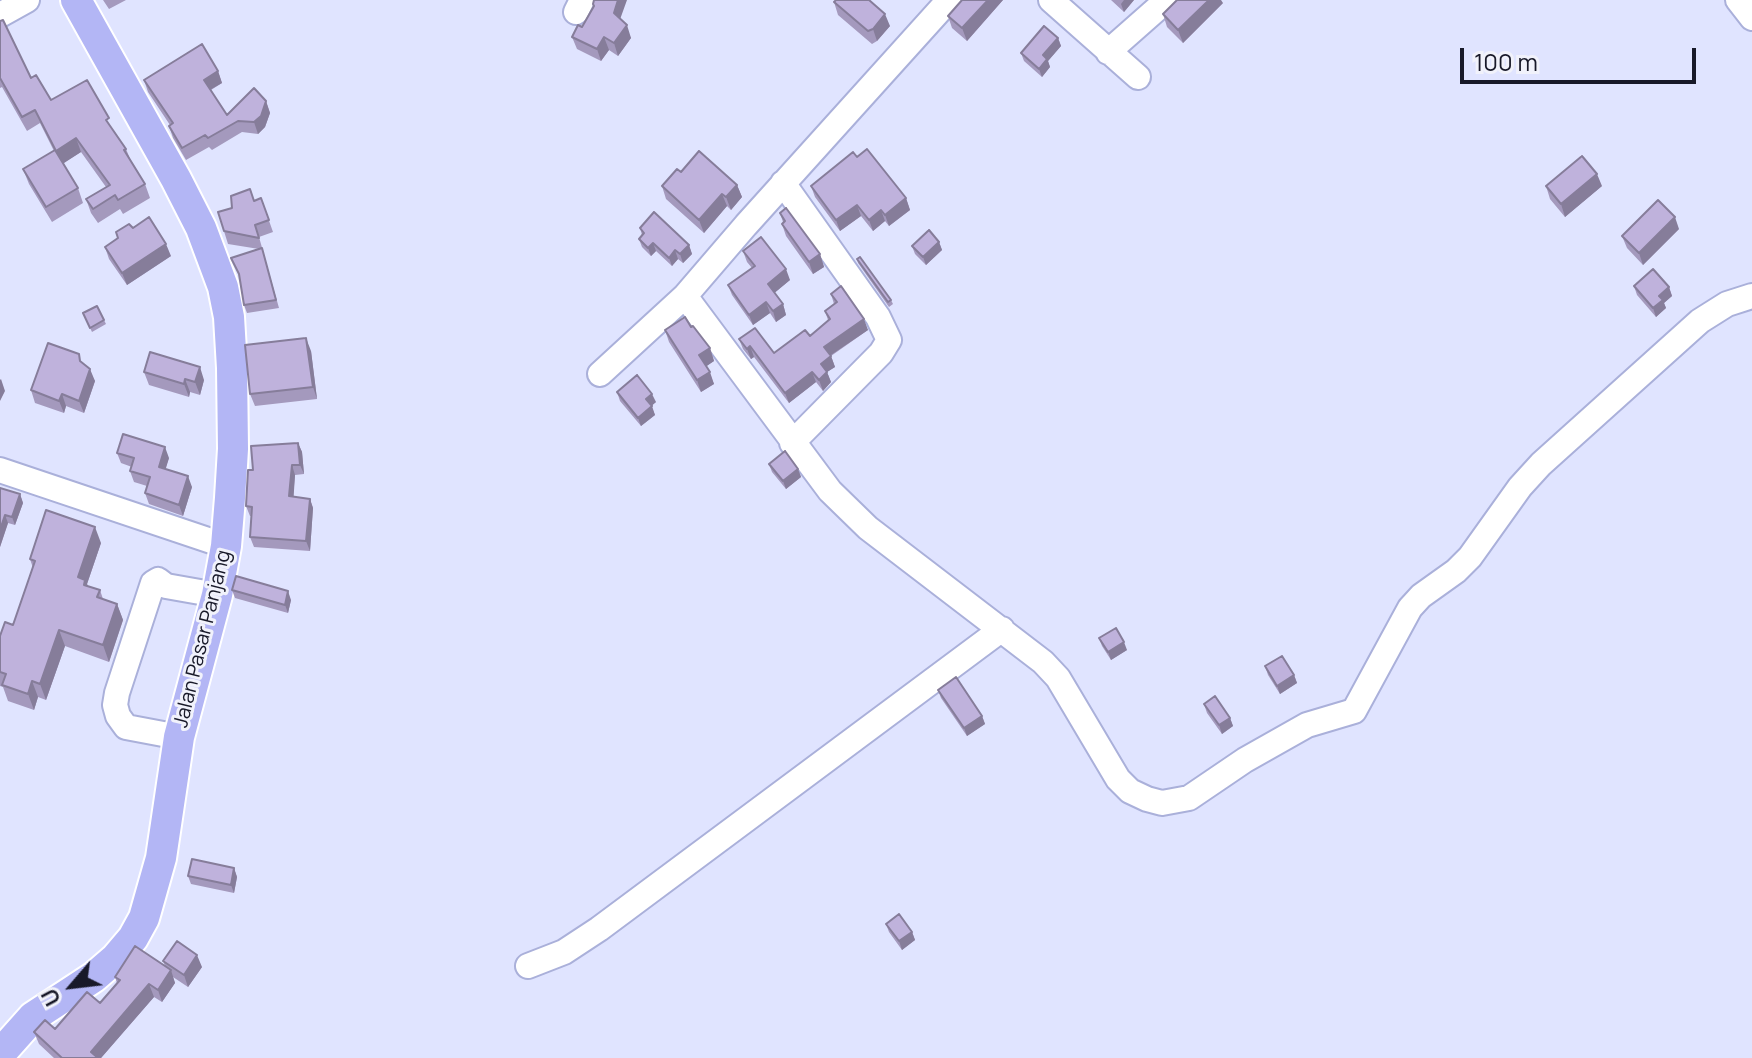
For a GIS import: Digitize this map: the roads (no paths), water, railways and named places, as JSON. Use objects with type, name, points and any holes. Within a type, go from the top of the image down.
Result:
[{"type":"main road","name":"Jalan Pasar Panjang","points":[[0,1054],[33,1017],[94,977],[116,958],[144,918],[161,858],[179,737],[217,595],[226,546],[233,449],[229,317],[223,287],[205,238],[176,179],[76,0]]},
{"type":"street","points":[[0,15],[27,0]]},
{"type":"street","points":[[600,374],[685,296],[949,0]]},
{"type":"street","points":[[1051,0],[1138,77]]},
{"type":"street","points":[[1108,52],[1167,0]]},
{"type":"street","points":[[1738,0],[1752,18]]},
{"type":"street","points":[[783,183],[878,317],[889,340],[881,353],[792,443]]},
{"type":"street","points":[[685,296],[830,491],[868,528],[1029,649],[1058,678],[1105,761],[1130,791],[1162,803],[1189,798],[1245,760],[1307,725],[1354,711],[1410,608],[1470,557],[1520,487],[1541,464],[1700,321],[1727,304],[1752,296]]},
{"type":"street","points":[[0,470],[226,546]]},
{"type":"street","points":[[179,737],[126,727],[115,705],[117,693],[153,583],[158,580],[166,586],[217,595]]},
{"type":"street","points":[[528,966],[564,952],[599,929],[1002,629]]}]
